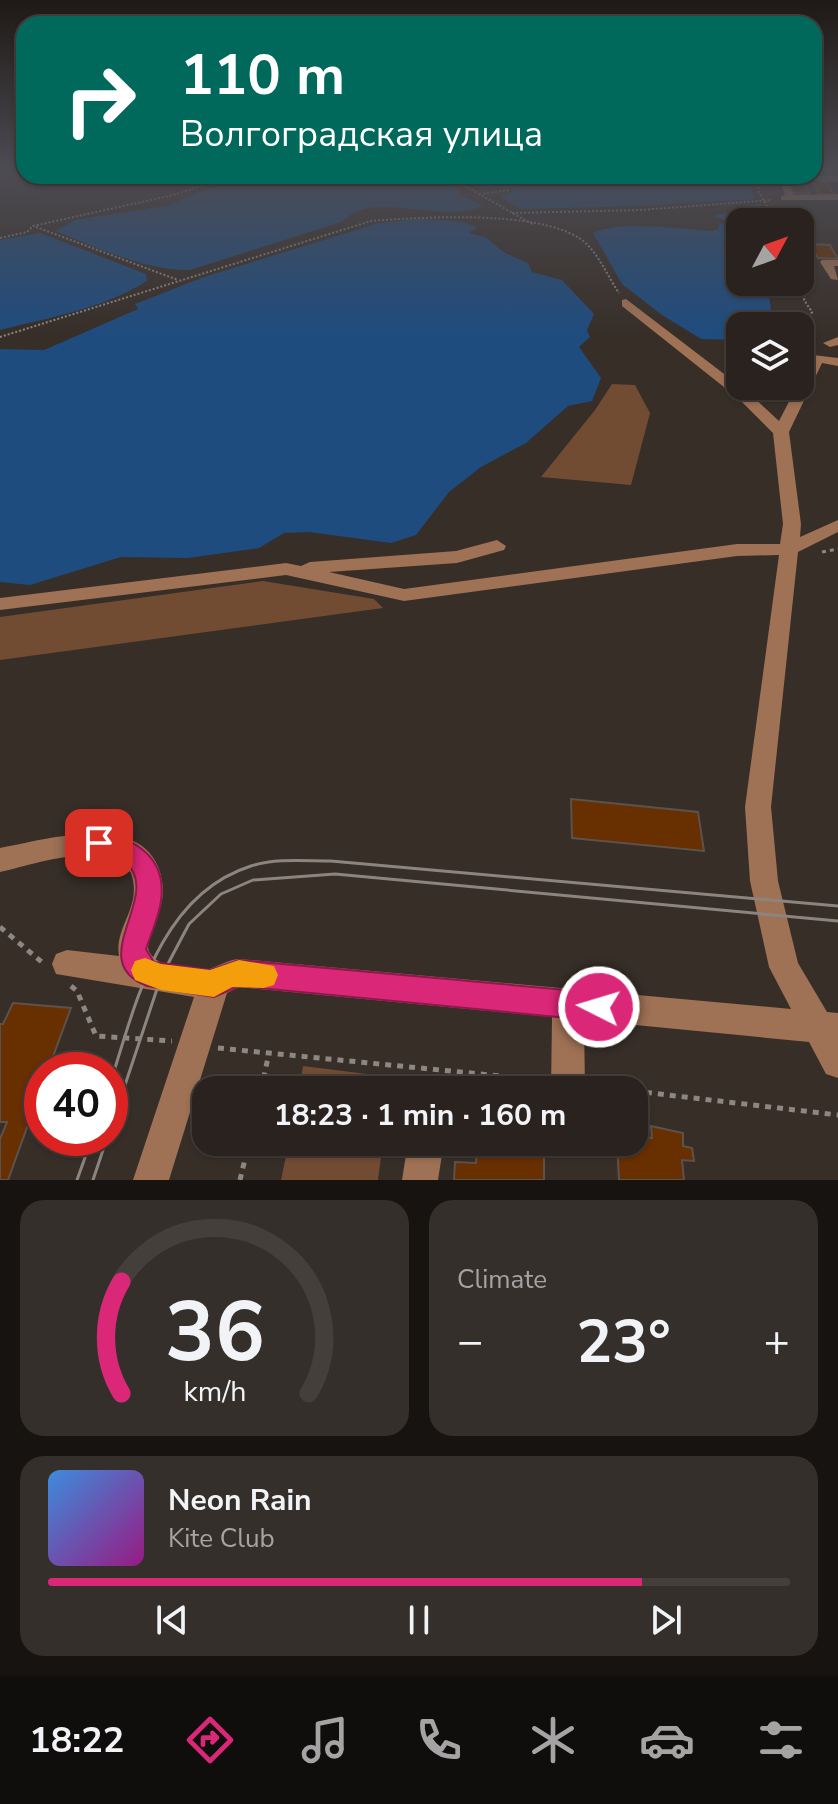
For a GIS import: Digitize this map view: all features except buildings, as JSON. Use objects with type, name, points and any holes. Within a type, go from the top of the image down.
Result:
[{"type":"street","points":[[837,279],[826,262],[838,263]]},
{"type":"street","points":[[626,303],[744,396],[781,432]]},
{"type":"street","points":[[838,362],[818,358],[781,432],[792,524],[758,807],[764,881],[784,967],[828,1028],[838,1062]]},
{"type":"street","points":[[286,569],[404,595],[737,550],[789,549],[838,525]]},
{"type":"street","points":[[0,604],[286,569],[457,557],[497,546]]},
{"type":"street","points":[[0,860],[99,843],[120,846],[136,856],[147,872],[148,901],[133,949],[137,963],[147,973]]},
{"type":"street","points":[[63,973],[147,973],[214,984]]},
{"type":"street","points":[[151,1180],[214,984],[226,975],[239,973],[828,1028]]},
{"type":"street","points":[[568,1004],[568,1076]]},
{"type":"street","points":[[420,1180],[424,1156]]},
{"type":"path","points":[[0,238],[27,232],[33,226],[42,224]]},
{"type":"path","points":[[0,337],[88,312],[178,280],[361,224]]},
{"type":"path","points":[[526,224],[561,230],[582,239],[626,303]]},
{"type":"path","points":[[33,226],[178,280]]},
{"type":"path","points":[[0,927],[63,973],[77,991],[96,1036],[172,1041]]},
{"type":"path","points":[[215,1047],[471,1076]]},
{"type":"path","points":[[264,1076],[269,1053]]},
{"type":"path","points":[[648,1093],[838,1115]]},
{"type":"path","points":[[240,1180],[246,1156]]},
{"type":"shaded area","points":[[612,384],[635,385],[650,413],[631,485],[541,477],[595,410]]},
{"type":"shaded area","points":[[263,581],[374,599],[383,608],[0,660],[0,617]]},
{"type":"shaded area","points":[[303,1066],[383,1076],[301,1076]]},
{"type":"shaded area","points":[[286,1156],[381,1156],[378,1180],[281,1180]]},
{"type":"water","points":[[68,224],[334,224],[190,270],[156,267],[55,231]]},
{"type":"water","points":[[376,224],[467,224],[477,228],[469,233],[485,237],[505,253],[528,263],[532,272],[562,280],[594,314],[587,330],[590,337],[579,347],[601,378],[592,401],[568,406],[526,443],[481,467],[449,492],[416,535],[391,543],[309,532],[284,533],[259,548],[188,558],[121,557],[30,585],[0,582],[0,349],[44,350],[138,309],[135,304],[204,277]]},
{"type":"water","points":[[719,224],[726,224],[726,296],[769,296],[771,309],[770,312],[726,312],[726,340],[701,339],[662,315],[622,284],[593,233],[634,226],[718,229]]},
{"type":"water","points":[[40,233],[146,274],[147,281],[95,305],[0,330],[0,240]]},
{"type":"tram line","points":[[120,1052],[142,987],[173,926],[194,901],[220,880],[261,863],[331,861],[838,906]]},
{"type":"tram line","points":[[128,1076],[161,977],[189,924],[221,894],[253,880],[335,874],[838,921]]},
{"type":"tram line","points":[[77,1180],[86,1156]]},
{"type":"tram line","points":[[93,1180],[101,1156]]},
{"type":"slow traffic","points":[[145,970],[161,977],[214,984],[226,975],[264,975]]},
{"type":"route","points":[[99,843],[120,846],[136,856],[147,872],[148,901],[133,949],[137,963],[147,973],[214,984],[226,975],[239,973],[599,1007]]}]
